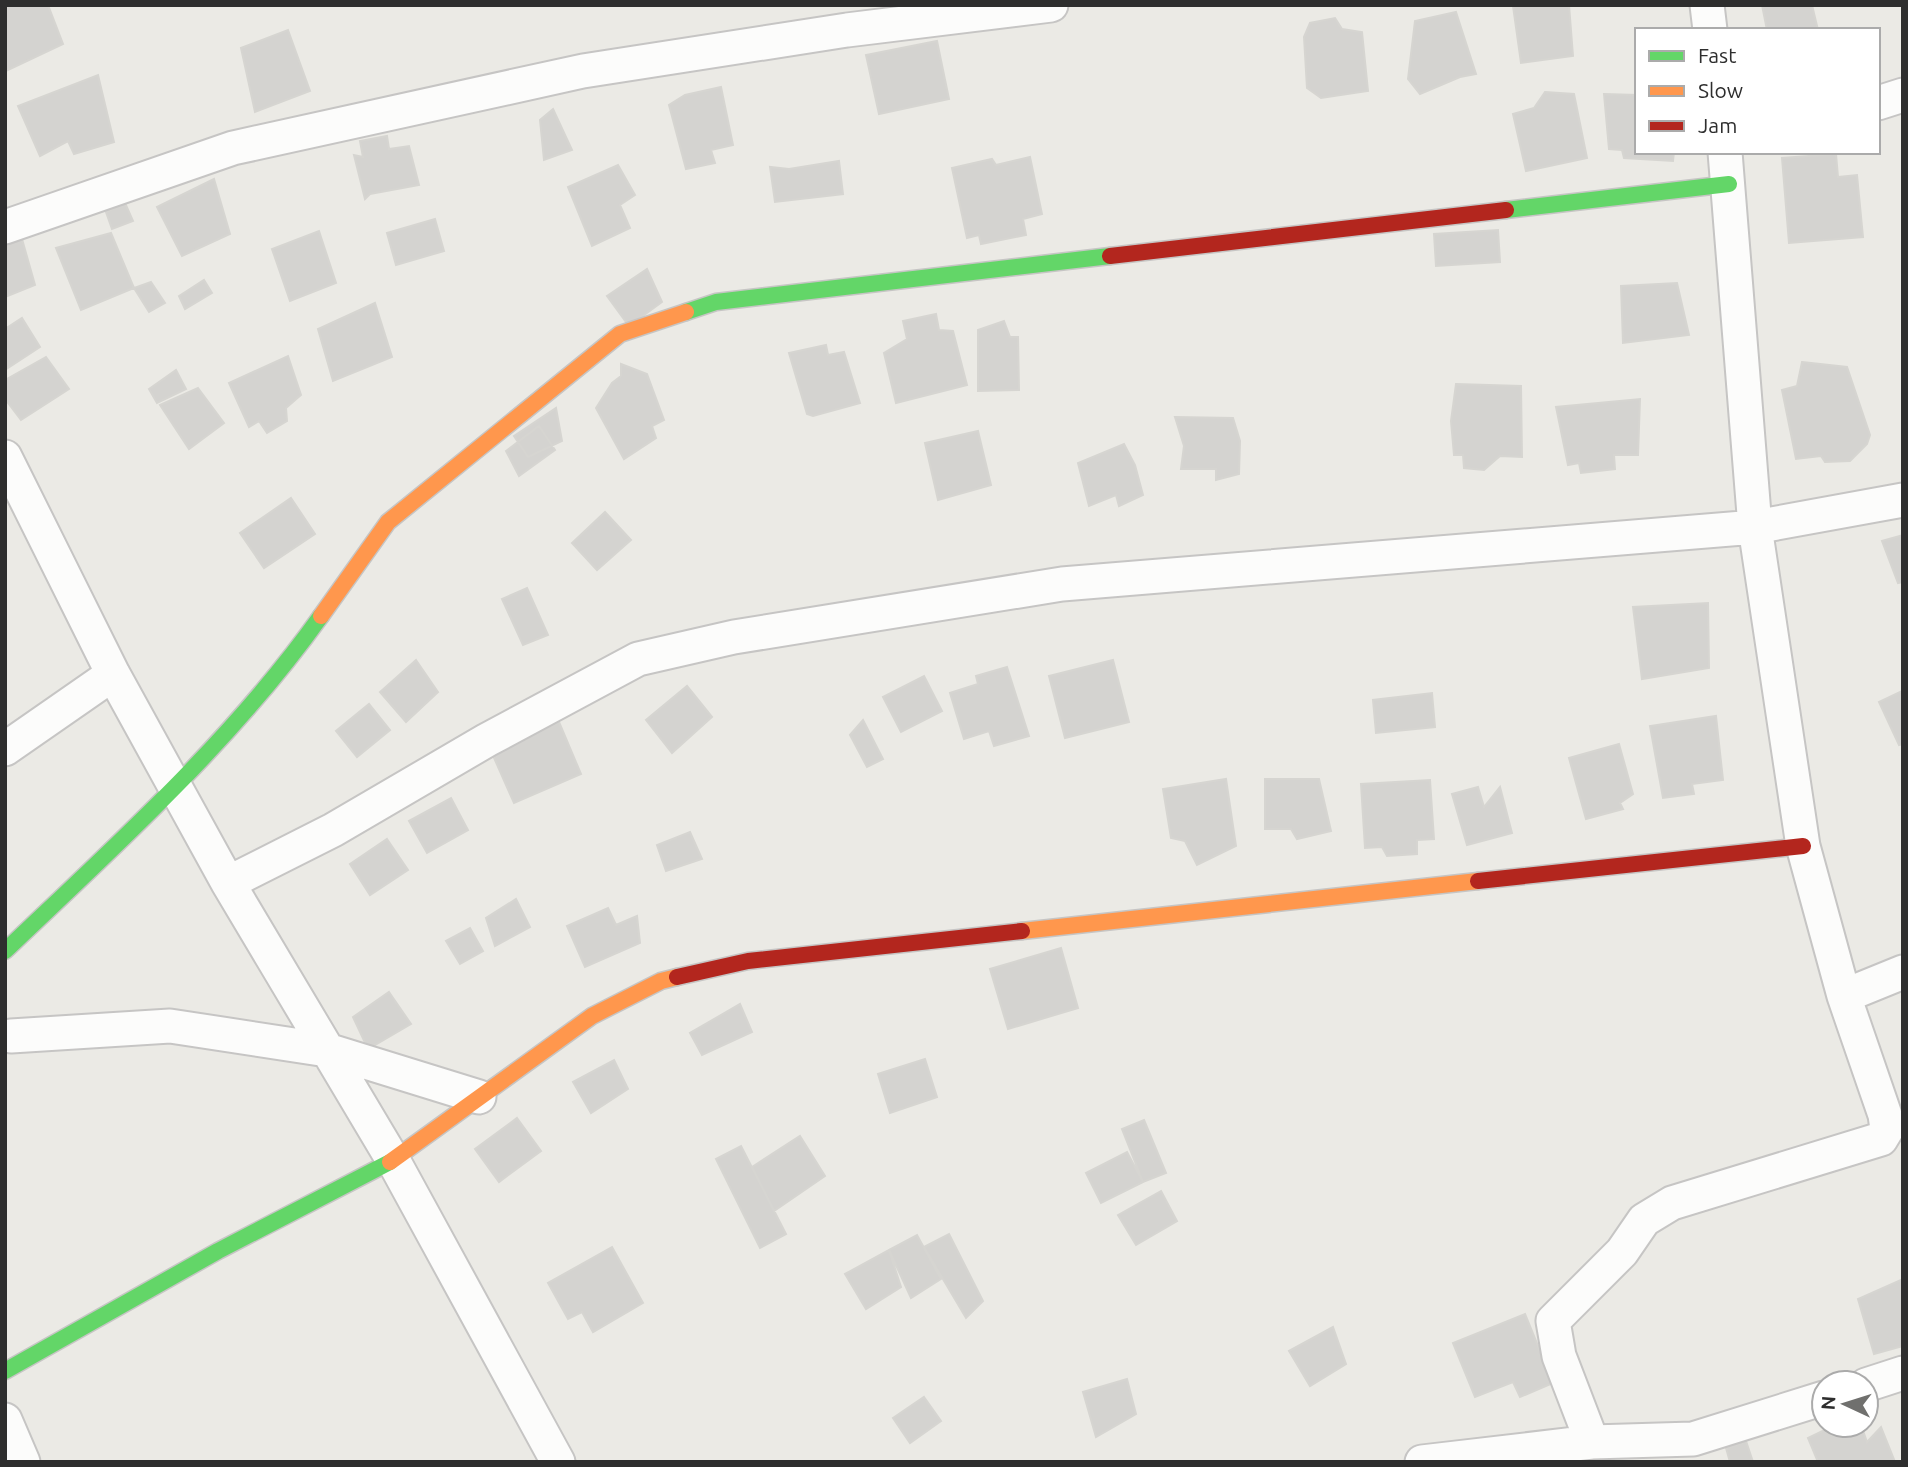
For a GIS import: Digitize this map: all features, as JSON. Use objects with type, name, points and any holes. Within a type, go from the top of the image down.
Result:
[{"type":"street","points":[[5,227],[233,148],[583,71],[847,30],[1051,5]]},
{"type":"street","points":[[1707,5],[1710,28]]},
{"type":"street","points":[[1880,102],[1903,95]]},
{"type":"street","points":[[5,951],[176,788],[289,661],[388,522],[620,334],[716,302],[1727,168],[1755,527],[1803,846],[1844,996],[1885,1115],[1887,1129],[1881,1139],[1672,1203],[1644,1220],[1622,1252],[1553,1321],[1559,1356],[1592,1442]]},
{"type":"street","points":[[5,457],[113,674],[228,883],[393,1160],[558,1462]]},
{"type":"street","points":[[228,883],[333,830],[487,740],[638,659],[734,637],[1062,584],[1755,527],[1903,500]]},
{"type":"street","points":[[5,749],[113,674]]},
{"type":"street","points":[[5,1371],[218,1251],[393,1160],[592,1016],[662,981],[748,961],[1803,846]]},
{"type":"street","points":[[1844,996],[1903,972]]},
{"type":"street","points":[[7,1031],[170,1026],[327,1050],[479,1097]]},
{"type":"street","points":[[1880,1380],[1903,1373]]},
{"type":"street","points":[[1422,1462],[1592,1442],[1693,1439],[1810,1402]]},
{"type":"street","points":[[5,1420],[23,1462]]},
{"type":"building","points":[[5,5],[48,5],[63,44],[6,71]]},
{"type":"building","points":[[1569,5],[1573,56],[1521,63],[1513,6]]},
{"type":"building","points":[[1762,5],[1812,5],[1818,28],[1767,28]]},
{"type":"building","points":[[1456,12],[1476,74],[1460,77],[1420,94],[1408,79],[1415,21]]},
{"type":"building","points":[[1335,18],[1342,29],[1362,32],[1368,91],[1321,98],[1307,88],[1304,37],[1310,23]]},
{"type":"building","points":[[288,30],[310,91],[255,112],[241,48]]},
{"type":"building","points":[[937,41],[949,99],[879,114],[866,55]]},
{"type":"building","points":[[98,75],[114,142],[74,154],[68,141],[40,156],[18,106]]},
{"type":"building","points":[[721,87],[733,145],[711,150],[715,163],[686,169],[669,105],[685,95]]},
{"type":"building","points":[[1545,92],[1574,94],[1587,158],[1526,171],[1513,114],[1534,108]]},
{"type":"building","points":[[1604,94],[1635,95],[1635,154],[1674,154],[1673,161],[1624,158],[1622,150],[1609,149]]},
{"type":"building","points":[[553,109],[572,150],[544,160],[540,120]]},
{"type":"building","points":[[387,136],[389,149],[409,146],[419,185],[370,194],[365,199],[354,155],[363,157],[360,141]]},
{"type":"building","points":[[1836,154],[1838,177],[1857,175],[1863,237],[1789,243],[1782,158]]},
{"type":"building","points":[[1030,157],[1042,214],[1023,219],[1026,235],[981,244],[979,235],[967,238],[952,168],[992,159],[996,165]]},
{"type":"building","points":[[839,161],[843,194],[775,202],[770,167],[789,169]]},
{"type":"building","points":[[618,165],[635,195],[620,205],[630,228],[592,246],[568,187]]},
{"type":"building","points":[[214,179],[230,234],[182,256],[157,207]]},
{"type":"building","points":[[125,203],[133,221],[112,229],[106,212]]},
{"type":"building","points":[[435,219],[444,251],[396,265],[387,233]]},
{"type":"building","points":[[1498,230],[1500,262],[1436,266],[1434,234]]},
{"type":"building","points":[[319,231],[336,283],[290,301],[272,249]]},
{"type":"building","points":[[111,233],[134,288],[81,310],[56,248]]},
{"type":"building","points":[[22,239],[35,285],[5,297],[5,245]]},
{"type":"building","points":[[647,269],[662,302],[629,326],[607,296]]},
{"type":"building","points":[[204,280],[212,293],[185,309],[179,296]]},
{"type":"building","points":[[151,282],[165,303],[149,312],[134,288]]},
{"type":"building","points":[[1677,283],[1689,335],[1623,343],[1621,286]]},
{"type":"building","points":[[375,303],[392,357],[333,381],[318,329]]},
{"type":"building","points":[[936,314],[939,330],[953,331],[967,385],[896,403],[884,353],[907,339],[903,321]]},
{"type":"building","points":[[22,318],[40,347],[5,370],[5,329]]},
{"type":"building","points":[[1004,321],[1010,337],[1018,337],[1019,390],[978,391],[978,330]]},
{"type":"building","points":[[826,345],[828,355],[844,352],[860,403],[813,416],[807,414],[789,353]]},
{"type":"building","points":[[288,356],[301,395],[286,408],[287,421],[267,433],[259,421],[249,427],[229,383]]},
{"type":"building","points":[[46,357],[69,389],[21,420],[5,399],[5,380]]},
{"type":"building","points":[[1802,362],[1847,367],[1870,435],[1867,444],[1850,461],[1825,462],[1821,456],[1796,459],[1782,390],[1797,386]]},
{"type":"building","points":[[621,364],[647,374],[664,420],[652,426],[656,438],[624,459],[596,408],[612,383],[621,376]]},
{"type":"building","points":[[176,370],[186,389],[157,403],[149,389]]},
{"type":"building","points":[[1456,384],[1521,386],[1522,457],[1500,456],[1484,470],[1464,468],[1463,455],[1454,455],[1451,421]]},
{"type":"building","points":[[198,388],[224,423],[189,449],[160,405]]},
{"type":"building","points":[[1640,399],[1638,455],[1614,455],[1615,469],[1581,473],[1579,463],[1568,465],[1556,407]]},
{"type":"building","points":[[556,408],[562,441],[528,457],[514,436]]},
{"type":"building","points":[[1175,417],[1233,418],[1240,441],[1239,474],[1216,480],[1216,469],[1181,469],[1184,446]]},
{"type":"building","points":[[539,426],[555,450],[519,476],[506,451]]},
{"type":"building","points":[[978,431],[991,485],[938,500],[925,443]]},
{"type":"building","points":[[1124,444],[1135,465],[1143,495],[1119,506],[1116,495],[1089,506],[1078,463]]},
{"type":"building","points":[[291,498],[315,534],[264,568],[240,533]]},
{"type":"building","points":[[605,512],[631,540],[597,570],[572,543]]},
{"type":"building","points":[[1903,535],[1903,582],[1898,583],[1882,541]]},
{"type":"building","points":[[527,588],[548,635],[523,645],[502,599]]},
{"type":"building","points":[[1708,603],[1709,668],[1642,679],[1633,607]]},
{"type":"building","points":[[416,660],[438,692],[406,722],[380,692]]},
{"type":"building","points":[[1113,660],[1129,722],[1065,738],[1049,676]]},
{"type":"building","points":[[1007,667],[1029,736],[994,746],[989,731],[964,739],[950,693],[978,684],[976,676]]},
{"type":"building","points":[[924,676],[942,711],[901,732],[883,697]]},
{"type":"building","points":[[687,686],[712,717],[672,753],[646,720]]},
{"type":"building","points":[[1902,691],[1903,744],[1899,745],[1879,702]]},
{"type":"building","points":[[1432,693],[1435,727],[1376,733],[1373,700]]},
{"type":"building","points":[[369,704],[390,730],[357,757],[336,731]]},
{"type":"building","points":[[1716,716],[1723,780],[1692,784],[1694,794],[1663,798],[1650,726]]},
{"type":"building","points":[[863,720],[883,759],[867,767],[850,735]]},
{"type":"building","points":[[559,722],[581,774],[514,803],[491,751]]},
{"type":"building","points":[[1619,744],[1633,794],[1620,803],[1623,809],[1586,819],[1569,758]]},
{"type":"building","points":[[1226,779],[1236,846],[1197,865],[1185,841],[1171,838],[1163,789]]},
{"type":"building","points":[[1265,779],[1319,779],[1331,831],[1297,839],[1291,829],[1265,829]]},
{"type":"building","points":[[1430,780],[1434,839],[1417,840],[1417,854],[1387,856],[1382,847],[1365,848],[1361,784]]},
{"type":"building","points":[[1478,787],[1484,807],[1500,787],[1512,833],[1467,845],[1452,794]]},
{"type":"building","points":[[451,798],[468,830],[427,853],[409,821]]},
{"type":"building","points":[[690,832],[702,859],[666,871],[657,845]]},
{"type":"building","points":[[387,839],[408,870],[370,895],[350,864]]},
{"type":"building","points":[[516,899],[530,927],[495,946],[486,918]]},
{"type":"building","points":[[608,908],[616,925],[637,916],[640,943],[585,967],[567,926]]},
{"type":"building","points":[[470,928],[483,951],[460,964],[446,941]]},
{"type":"building","points":[[1061,948],[1078,1008],[1008,1029],[990,969]]},
{"type":"building","points":[[389,992],[411,1024],[368,1049],[353,1017]]},
{"type":"building","points":[[740,1004],[752,1032],[702,1055],[690,1033]]},
{"type":"building","points":[[925,1059],[937,1097],[890,1113],[878,1074]]},
{"type":"building","points":[[614,1060],[628,1089],[591,1113],[573,1082]]},
{"type":"building","points":[[517,1118],[541,1151],[499,1182],[475,1149]]},
{"type":"building","points":[[1144,1120],[1166,1173],[1143,1182],[1122,1129]]},
{"type":"building","points":[[800,1136],[825,1176],[774,1211],[752,1167]]},
{"type":"building","points":[[741,1146],[786,1234],[760,1248],[716,1159]]},
{"type":"building","points":[[1127,1152],[1143,1182],[1101,1203],[1086,1173]]},
{"type":"building","points":[[1161,1191],[1177,1221],[1136,1245],[1118,1215]]},
{"type":"building","points":[[949,1234],[983,1301],[966,1318],[924,1247]]},
{"type":"building","points":[[917,1235],[941,1279],[911,1298],[889,1250]]},
{"type":"building","points":[[612,1247],[643,1303],[593,1332],[582,1312],[568,1319],[548,1283]]},
{"type":"building","points":[[889,1250],[901,1287],[866,1309],[845,1274]]},
{"type":"building","points":[[1903,1279],[1903,1346],[1874,1354],[1858,1299]]},
{"type":"building","points":[[1525,1314],[1553,1383],[1520,1397],[1513,1382],[1475,1397],[1453,1343]]},
{"type":"building","points":[[1333,1327],[1346,1364],[1310,1386],[1289,1351]]},
{"type":"building","points":[[1127,1379],[1136,1414],[1096,1437],[1083,1392]]},
{"type":"building","points":[[924,1397],[941,1421],[910,1443],[893,1418]]},
{"type":"building","points":[[1881,1427],[1895,1462],[1818,1462],[1808,1438],[1866,1439],[1867,1442],[1870,1439],[1880,1439]]},
{"type":"building","points":[[1746,1441],[1753,1462],[1730,1462],[1726,1448]]},
{"type":"traffic: fast","points":[[1506,210],[1729,184]]},
{"type":"traffic: fast","points":[[686,312],[716,302],[1110,256]]},
{"type":"traffic: fast","points":[[5,951],[211,749],[250,706],[321,616]]},
{"type":"traffic: fast","points":[[5,1371],[218,1251],[390,1162]]},
{"type":"traffic: slow","points":[[321,616],[388,522],[620,334],[686,312]]},
{"type":"traffic: slow","points":[[1022,931],[1478,881]]},
{"type":"traffic: slow","points":[[390,1162],[592,1016],[661,981],[677,977]]},
{"type":"traffic: jam","points":[[1110,256],[1506,210]]},
{"type":"traffic: jam","points":[[1478,881],[1803,846]]},
{"type":"traffic: jam","points":[[677,977],[748,961],[1022,931]]}]
